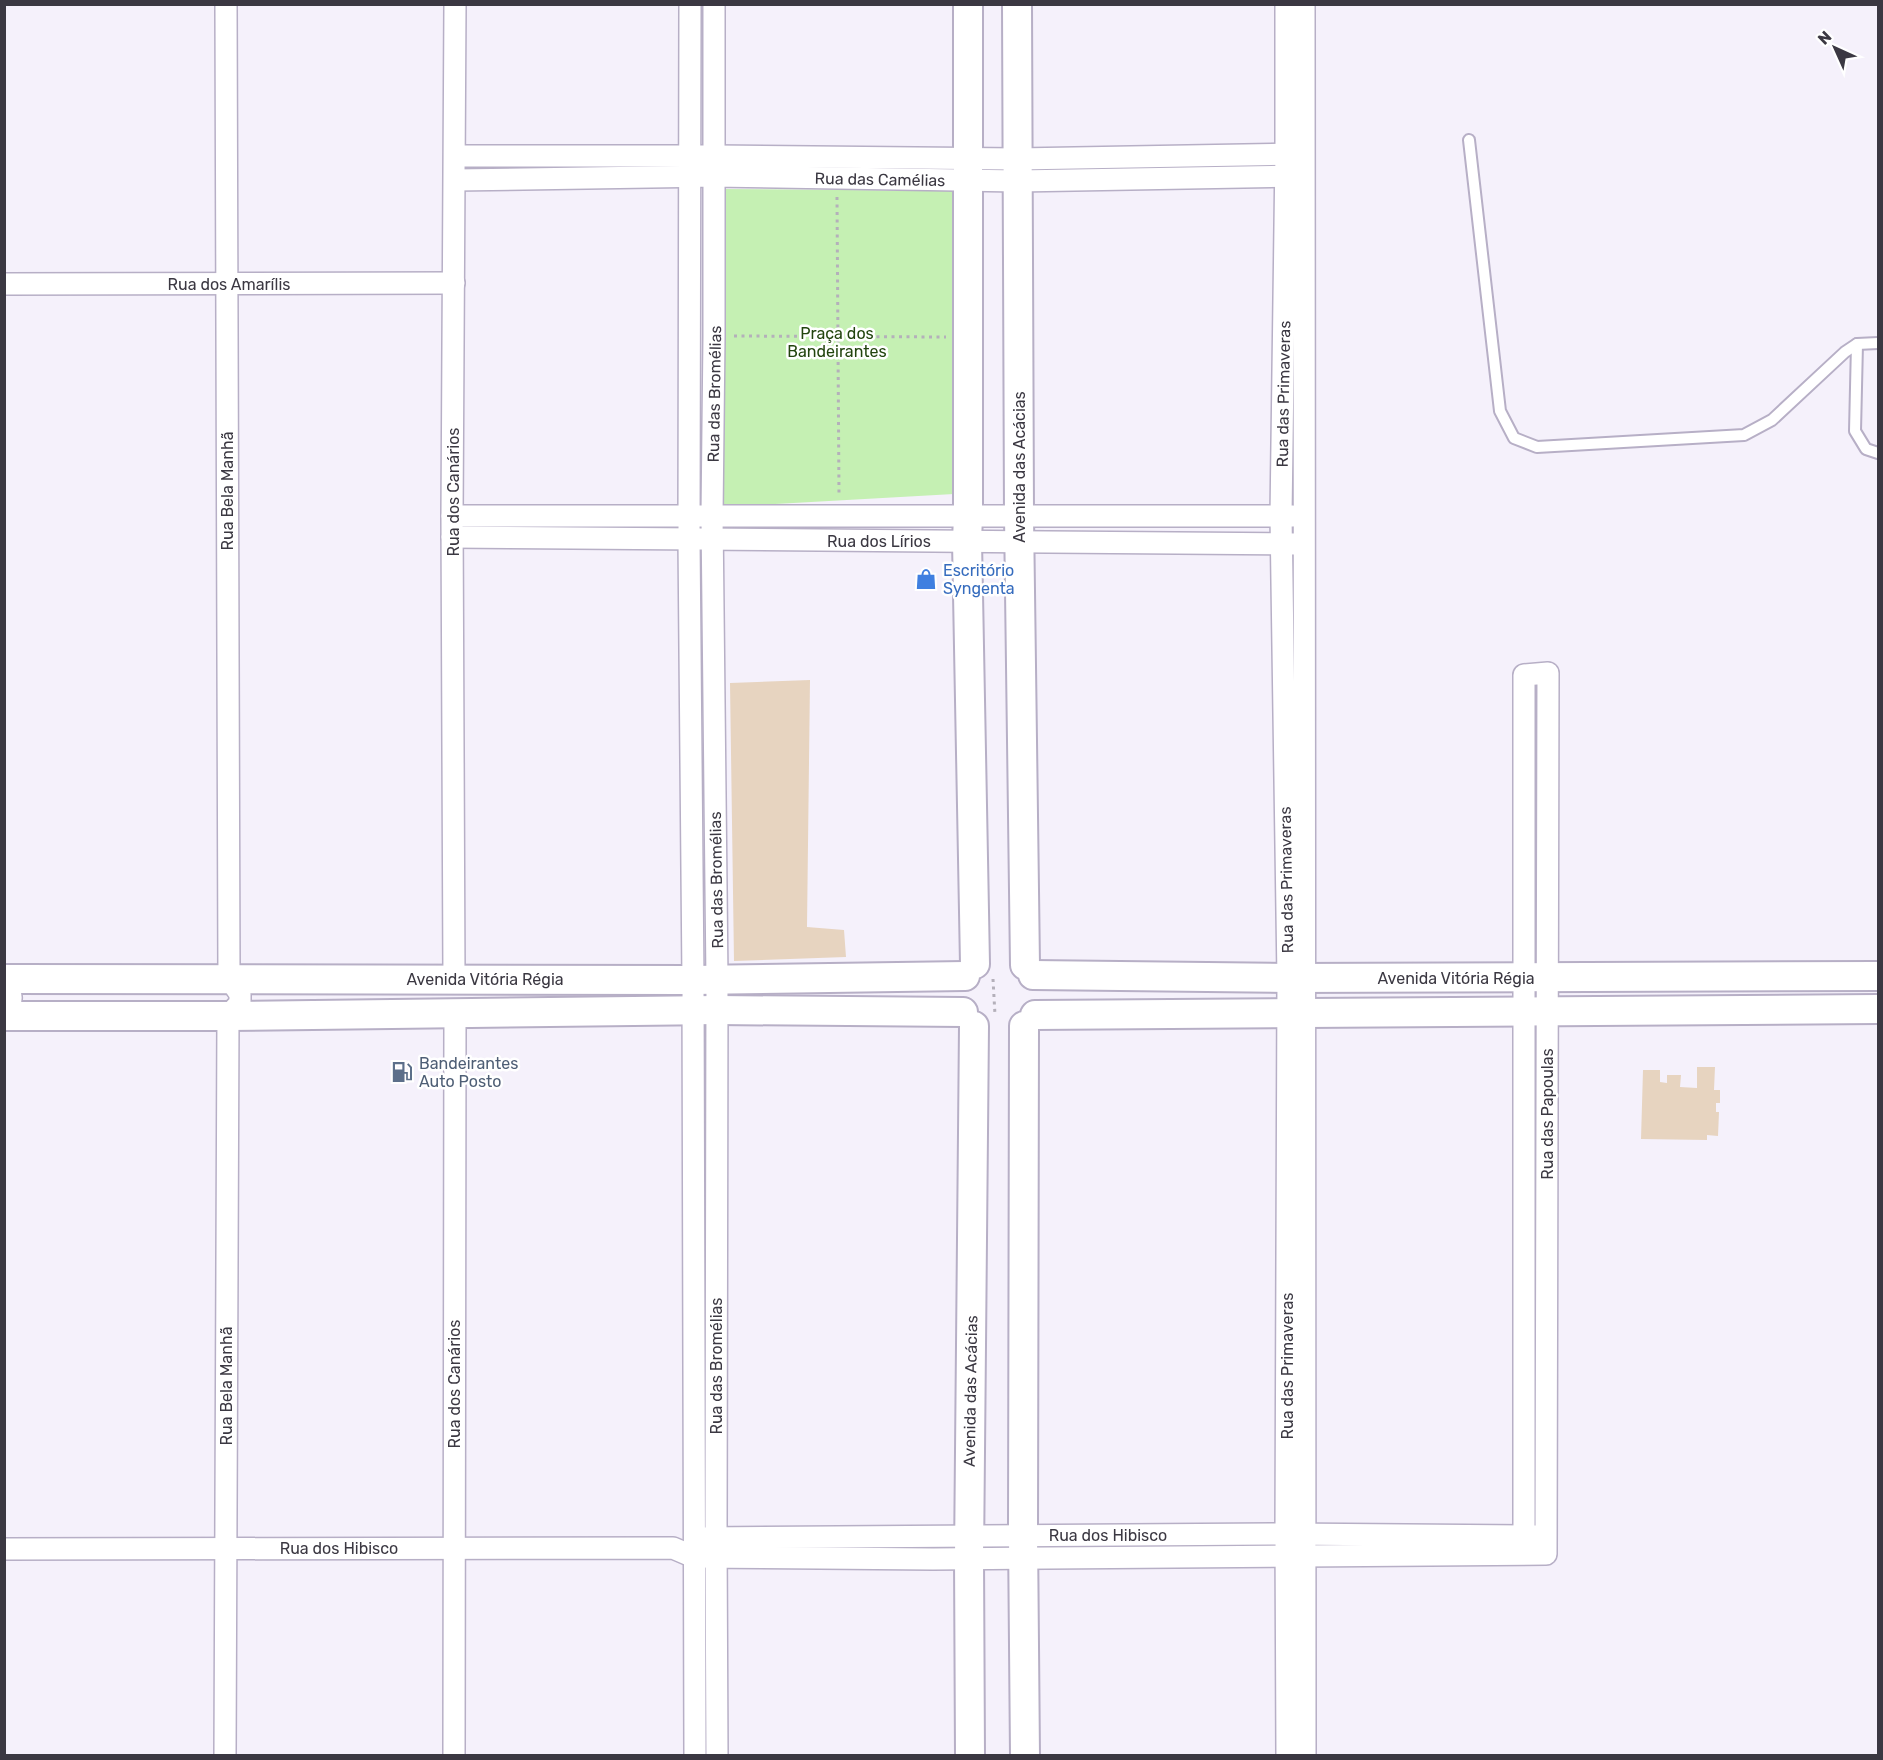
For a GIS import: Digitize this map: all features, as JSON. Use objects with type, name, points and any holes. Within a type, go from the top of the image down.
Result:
[{"type":"street","name":"Rua Bela Manhã","points":[[226,4],[229,978]]},
{"type":"street","name":"Rua dos Canários","points":[[454,979],[452,526],[455,4]]},
{"type":"street","name":"Rua das Bromélias","points":[[690,4],[689,539],[705,980]]},
{"type":"street","name":"Rua das Bromélias","points":[[714,4],[714,336],[705,1010],[716,1548],[717,1755]]},
{"type":"street","points":[[968,4],[970,970]]},
{"type":"street","name":"Avenida das Acácias","points":[[1017,4],[1019,529],[1029,970]]},
{"type":"street","name":"Rua das Primaveras","points":[[1286,4],[1296,154]]},
{"type":"street","name":"Rua das Primaveras","points":[[1297,978],[1281,516],[1304,4]]},
{"type":"street","name":"Rua das Camélias","points":[[1018,170],[1296,154]]},
{"type":"street","name":"Rua das Camélias","points":[[455,156],[690,166],[1295,176]]},
{"type":"street","name":"Rua das Camélias","points":[[455,180],[690,166]]},
{"type":"street","name":"Rua das Camélias","points":[[715,166],[837,179],[968,169]]},
{"type":"street","name":"Rua das Primaveras","points":[[1287,1755],[1296,1545],[1297,978],[1305,544],[1295,176]]},
{"type":"street","name":"Rua dos Amarílis","points":[[4,284],[454,283]]},
{"type":"street","name":"Rua dos Lírios","points":[[452,526],[690,516],[840,516],[968,528]]},
{"type":"street","name":"Rua dos Lírios","points":[[1019,529],[1305,516]]},
{"type":"street","name":"Rua dos Lírios","points":[[452,526],[712,540],[968,528],[1019,529],[1305,544]]},
{"type":"street","name":"Rua das Papoulas","points":[[1536,977],[1524,675],[1548,674],[1536,977],[1546,1545]]},
{"type":"street","points":[[1025,1755],[1024,1547],[1030,1021],[1038,993],[1029,970],[1014,959],[992,956],[970,970],[960,987],[960,1000],[968,1019],[984,1032],[995,1035],[1015,1032],[1030,1021]]},
{"type":"street","name":"Avenida Vitória Régia","points":[[4,979],[705,980],[970,970]]},
{"type":"street","name":"Avenida Vitória Régia","points":[[1029,970],[1297,978],[1878,976]]},
{"type":"street","points":[[228,1016],[240,1003],[240,994],[229,978]]},
{"type":"street","points":[[454,979],[464,984],[469,991],[469,999],[455,1012]]},
{"type":"street","points":[[4,984],[12,992],[12,1000],[4,1014]]},
{"type":"street","name":"Avenida Vitória Régia","points":[[1030,1021],[1297,1013],[1878,1009]]},
{"type":"street","name":"Rua das Bromélias","points":[[695,1755],[694,1548],[705,1010]]},
{"type":"street","name":"Avenida Vitória Régia","points":[[4,1014],[228,1016],[705,1010],[968,1019]]},
{"type":"street","name":"Rua dos Canários","points":[[454,1755],[455,1012]]},
{"type":"street","name":"Rua das Papoulas","points":[[1524,1545],[1536,1012]]},
{"type":"street","name":"Rua Bela Manhã","points":[[225,1755],[228,1016]]},
{"type":"street","name":"Avenida das Acácias","points":[[968,1019],[970,1755]]},
{"type":"street","name":"Rua das Primaveras","points":[[1296,1545],[1305,1755]]},
{"type":"street","name":"Rua dos Hibisco","points":[[4,1549],[1546,1545]]},
{"type":"lane","points":[[1469,140],[1500,411],[1514,438],[1537,447],[1744,435],[1772,420],[1845,352],[1857,344],[1878,343]]},
{"type":"lane","points":[[1857,344],[1855,431],[1866,449],[1878,453]]},
{"type":"path","points":[[837,179],[840,516]]},
{"type":"path","points":[[714,336],[969,337]]},
{"type":"green space","name":"Praça dos Bandeirantes","points":[[722,189],[953,191],[954,494],[721,507]]},
{"type":"building","points":[[810,680],[807,927],[844,930],[846,957],[734,961],[730,683]]},
{"type":"building","points":[[1697,1067],[1715,1067],[1714,1090],[1720,1090],[1720,1103],[1716,1103],[1716,1112],[1719,1112],[1718,1136],[1707,1135],[1707,1140],[1641,1139],[1643,1070],[1660,1070],[1660,1082],[1667,1083],[1667,1075],[1681,1075],[1680,1087],[1697,1088]]},
{"type":"place","name":"Escritório Syngenta","points":[[926,579]]},
{"type":"place","name":"Bandeirantes Auto Posto","points":[[402,1072]]}]
